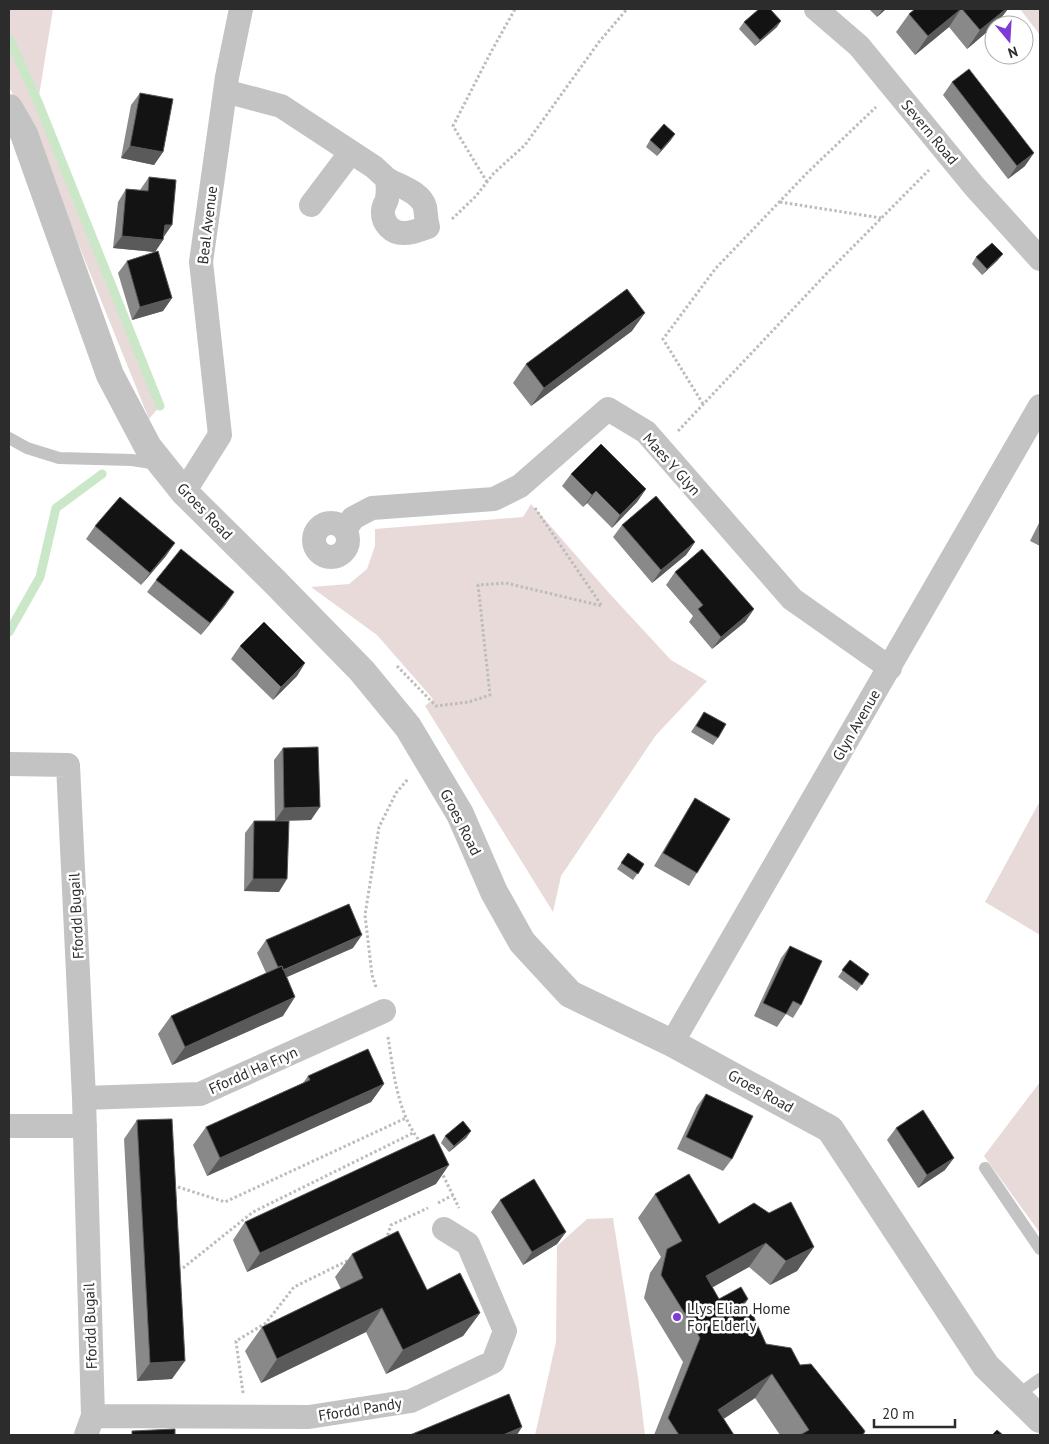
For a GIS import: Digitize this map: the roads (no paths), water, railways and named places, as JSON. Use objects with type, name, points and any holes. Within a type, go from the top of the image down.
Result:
[{"type":"street","name":"Beal Avenue","points":[[184,492],[220,435],[201,262],[225,91],[241,9]]},
{"type":"street","name":"Severn Road","points":[[816,9],[859,46],[974,186],[1040,259]]},
{"type":"street","points":[[225,91],[281,106],[374,167],[387,180],[418,196],[423,201],[428,227],[406,234],[399,233],[388,226],[384,220],[383,213],[387,200],[387,180]]},
{"type":"street","name":"Groes Road","points":[[9,108],[24,134],[110,375],[148,447],[184,492],[362,671],[408,727],[460,814],[494,892],[522,942],[570,994],[672,1043],[830,1129],[986,1366],[1040,1419]]},
{"type":"street","points":[[311,205],[351,152]]},
{"type":"street","name":"Glyn Avenue","points":[[672,1043],[1040,406]]},
{"type":"street","name":"Maes Y Glyn","points":[[345,530],[353,518],[372,508],[494,499],[520,486],[608,409],[646,432],[792,599],[890,668]]},
{"type":"street","name":"Ffordd Bugail","points":[[9,764],[68,765],[85,1126],[89,1426]]},
{"type":"street","name":"Ffordd Ha Fryn","points":[[84,1098],[200,1094],[384,1011]]},
{"type":"street","points":[[9,1126],[85,1126]]},
{"type":"street","name":"Ffordd Pandy","points":[[89,1426],[246,1416],[310,1426],[411,1402],[493,1362],[505,1331],[468,1244],[444,1229]]},
{"type":"lane","points":[[9,438],[27,448],[60,458],[132,460],[163,465]]},
{"type":"lane","points":[[985,1168],[1040,1249]]},
{"type":"lane","points":[[1016,1396],[1040,1379]]},
{"type":"waterway","points":[[9,38],[38,102],[160,406]]},
{"type":"waterway","points":[[9,632],[40,577],[56,508],[102,474]]},
{"type":"place","name":"Llys Elian Home For Elderly","points":[[677,1317]]}]
